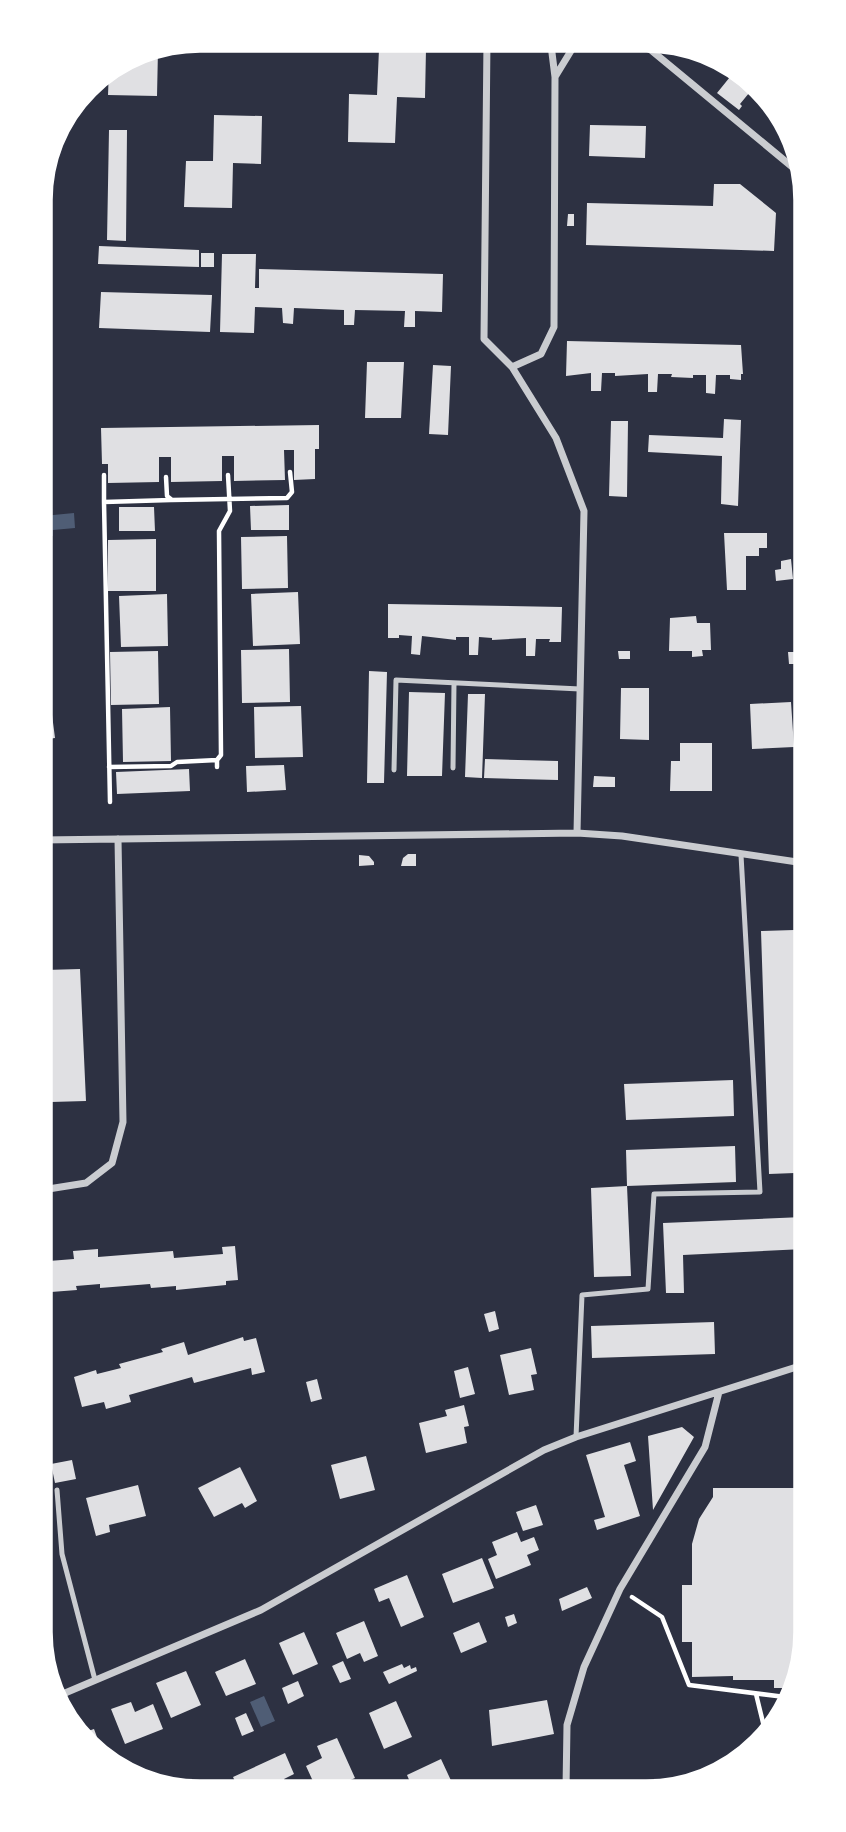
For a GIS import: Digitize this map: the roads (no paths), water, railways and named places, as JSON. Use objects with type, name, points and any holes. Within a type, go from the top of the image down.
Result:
[{"type":"street","points":[[487,51],[484,339],[512,367],[556,438],[584,511],[577,833]]},
{"type":"street","points":[[512,367],[541,354],[554,327],[555,77],[552,51]]},
{"type":"street","points":[[555,77],[571,51]]},
{"type":"street","points":[[652,51],[791,167]]},
{"type":"street","points":[[51,840],[577,833],[622,836],[795,862]]},
{"type":"street","points":[[51,1188],[86,1183],[112,1163],[123,1122],[118,839]]},
{"type":"street","points":[[64,1693],[261,1610],[544,1450],[576,1437],[795,1368]]},
{"type":"street","points":[[566,1781],[567,1725],[584,1667],[620,1589],[705,1447],[719,1392]]},
{"type":"lane","points":[[394,770],[396,680],[580,689]]},
{"type":"lane","points":[[453,768],[454,683]]},
{"type":"lane","points":[[576,1437],[582,1295],[648,1289],[654,1194],[760,1192],[740,855]]},
{"type":"lane","points":[[57,1490],[62,1554],[95,1680]]},
{"type":"water","points":[[74,513],[75,528],[53,530],[51,536],[51,515]]},
{"type":"water","points":[[264,1696],[275,1721],[261,1727],[250,1702]]}]
